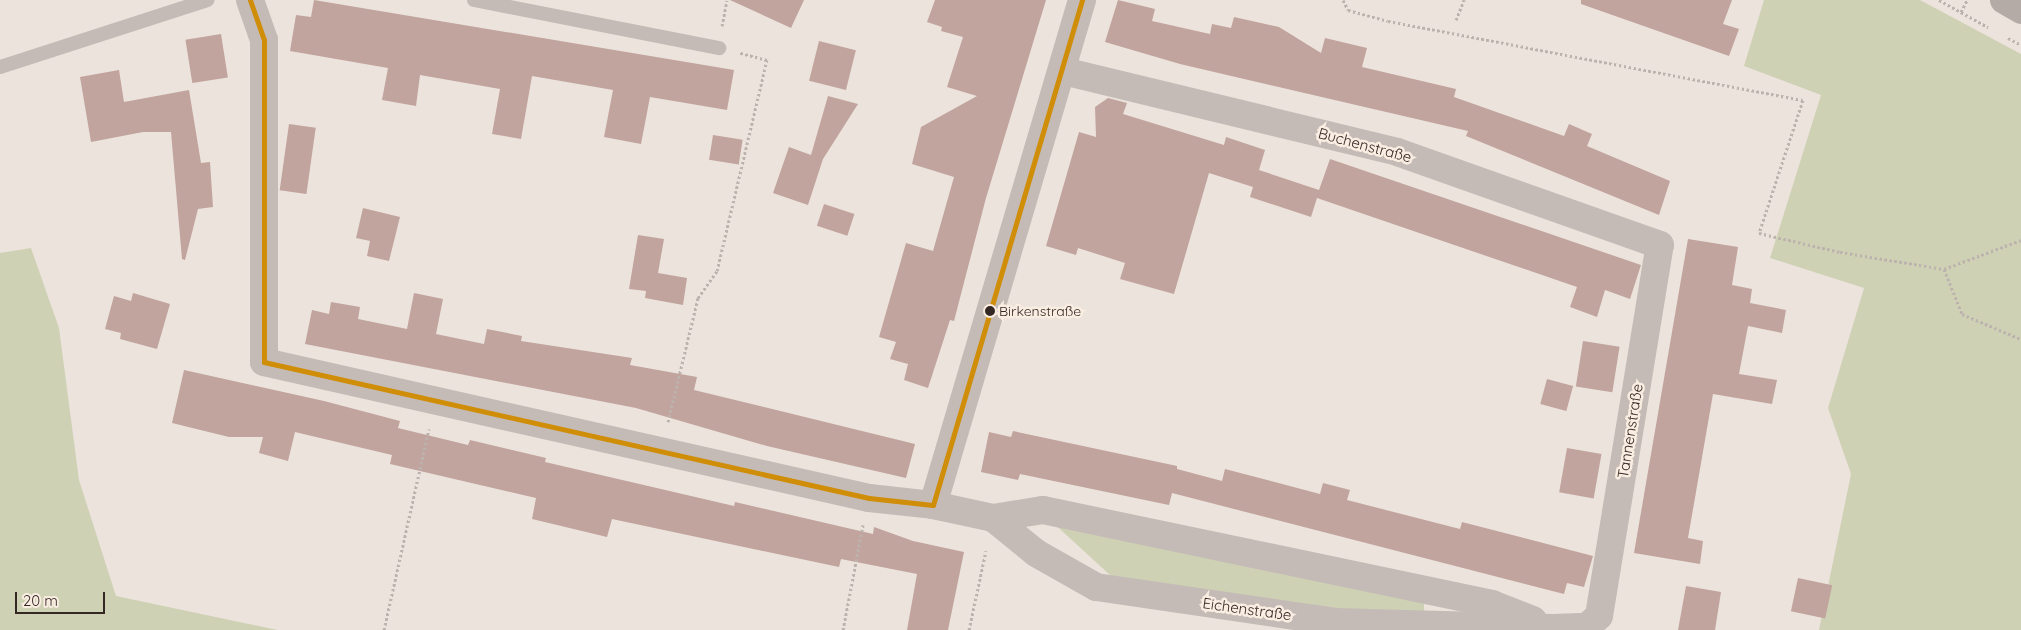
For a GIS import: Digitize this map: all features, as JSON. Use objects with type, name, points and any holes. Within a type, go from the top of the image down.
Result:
[{"type":"main road","points":[[2004,0],[2021,10]]},
{"type":"street","name":"Eichenstraße","points":[[250,0],[264,40],[264,362],[435,402],[869,498],[933,505],[993,518],[1044,510],[1492,604],[1553,628]]},
{"type":"street","points":[[933,505],[1082,0]]},
{"type":"street","name":"Buchenstraße","points":[[1062,72],[1398,152],[1660,245]]},
{"type":"street","name":"Tannenstraße","points":[[1599,616],[1660,245]]},
{"type":"street","name":"Eichenstraße","points":[[993,518],[1036,554],[1096,586],[1335,622],[1553,628],[1587,627],[1599,616]]},
{"type":"lane","points":[[0,66],[207,0]]},
{"type":"lane","points":[[474,0],[719,48]]},
{"type":"path","points":[[1343,0],[1348,10],[1388,21],[1803,100],[1759,233],[1840,252],[1944,269],[2021,240]]},
{"type":"path","points":[[1456,20],[1464,0]]},
{"type":"path","points":[[1939,0],[1995,31]]},
{"type":"path","points":[[1961,12],[1967,0]]},
{"type":"path","points":[[2004,36],[2021,45]]},
{"type":"path","points":[[661,452],[698,298],[717,271],[767,60],[719,48]]},
{"type":"path","points":[[1944,269],[1962,314],[2021,339]]},
{"type":"path","points":[[384,630],[435,402]]},
{"type":"path","points":[[843,630],[869,498]]},
{"type":"path","points":[[969,630],[993,518]]},
{"type":"green space","points":[[1764,0],[1920,0],[2021,54],[2021,630],[1819,630],[1851,474],[1828,408],[1864,288],[1770,258],[1821,95],[1744,66]]},
{"type":"green space","points":[[31,248],[59,328],[79,480],[116,596],[278,630],[0,630],[0,253]]},
{"type":"green space","points":[[1050,520],[1424,598],[1424,616],[1275,604],[1111,576]]},
{"type":"building","points":[[314,0],[734,70],[727,110],[650,97],[641,144],[604,137],[613,90],[532,76],[521,139],[492,134],[500,89],[420,75],[416,106],[382,100],[388,68],[290,51],[296,15],[311,17]]},
{"type":"building","points":[[730,0],[804,0],[791,28]]},
{"type":"building","points":[[935,0],[1046,0],[986,198],[954,321],[950,320],[928,388],[904,380],[908,364],[890,359],[896,342],[879,337],[906,243],[933,251],[954,177],[912,164],[921,127],[977,96],[947,87],[963,37],[941,31],[942,27],[927,22]]},
{"type":"building","points":[[1118,0],[1155,9],[1152,21],[1210,34],[1212,24],[1231,28],[1234,17],[1279,27],[1321,53],[1325,38],[1367,48],[1362,67],[1456,89],[1454,97],[1564,136],[1569,124],[1592,134],[1587,146],[1670,181],[1659,215],[1466,136],[1468,131],[1180,64],[1105,42]]},
{"type":"building","points":[[1581,0],[1732,0],[1723,24],[1739,29],[1729,56],[1581,4]]},
{"type":"building","points":[[221,34],[228,77],[192,83],[185,40]]},
{"type":"building","points":[[819,41],[856,50],[846,90],[809,81]]},
{"type":"building","points":[[119,70],[124,102],[189,90],[201,163],[210,162],[213,207],[198,209],[185,260],[182,259],[171,132],[143,132],[91,142],[80,77]]},
{"type":"building","points":[[828,96],[858,104],[823,159],[808,205],[773,193],[789,147],[811,155]]},
{"type":"building","points":[[1108,98],[1127,103],[1123,114],[1224,145],[1226,137],[1265,150],[1259,170],[1319,190],[1330,159],[1641,265],[1630,299],[1605,290],[1597,317],[1570,307],[1577,287],[1317,198],[1311,217],[1250,197],[1253,187],[1209,173],[1174,294],[1120,279],[1125,263],[1078,248],[1076,255],[1046,246],[1079,132],[1096,137],[1095,107]]},
{"type":"building","points":[[289,124],[316,128],[306,194],[280,190]]},
{"type":"building","points":[[713,135],[743,140],[739,164],[709,160]]},
{"type":"building","points":[[824,204],[854,214],[847,236],[817,226]]},
{"type":"building","points":[[363,208],[400,217],[389,261],[367,256],[370,241],[356,238]]},
{"type":"building","points":[[638,235],[664,239],[658,273],[687,278],[683,305],[645,298],[646,291],[629,289]]},
{"type":"building","points":[[1688,239],[1738,247],[1732,285],[1752,289],[1750,303],[1786,310],[1782,333],[1748,326],[1739,374],[1777,380],[1772,404],[1713,394],[1688,538],[1703,541],[1700,564],[1634,553]]},
{"type":"building","points":[[133,293],[170,304],[157,349],[120,339],[121,333],[105,329],[114,296],[131,301]]},
{"type":"building","points":[[414,293],[443,299],[436,334],[484,344],[487,329],[522,336],[521,341],[632,358],[630,365],[697,377],[694,390],[915,444],[906,478],[767,446],[636,408],[305,344],[312,310],[329,314],[331,302],[360,307],[358,319],[407,329]]},
{"type":"building","points":[[1583,341],[1620,347],[1612,392],[1576,386]]},
{"type":"building","points":[[184,370],[324,401],[400,421],[398,428],[468,445],[470,440],[546,458],[545,462],[734,506],[735,502],[873,534],[874,527],[913,541],[964,552],[948,630],[907,630],[917,574],[841,559],[839,567],[612,519],[607,537],[532,519],[536,498],[390,464],[392,455],[295,432],[288,461],[259,453],[263,437],[229,437],[172,423]]},
{"type":"building","points":[[1547,379],[1573,386],[1566,411],[1540,404]]},
{"type":"building","points":[[1013,431],[1177,466],[1177,469],[1222,481],[1225,469],[1320,494],[1323,483],[1350,490],[1347,500],[1460,529],[1462,522],[1593,556],[1584,587],[1567,583],[1564,594],[1172,493],[1169,505],[1020,474],[1018,480],[981,472],[989,432],[1011,437]]},
{"type":"building","points":[[1567,448],[1601,454],[1594,498],[1559,492]]},
{"type":"building","points":[[1798,578],[1832,585],[1825,619],[1791,611]]},
{"type":"building","points":[[1686,586],[1721,592],[1715,630],[1678,630]]},
{"type":"transit line","points":[[250,0],[264,40],[264,362]]},
{"type":"transit line","points":[[933,505],[1082,0]]},
{"type":"transit line","points":[[264,362],[869,498],[933,505]]},
{"type":"place","name":"Birkenstraße","points":[[990,311]]}]
